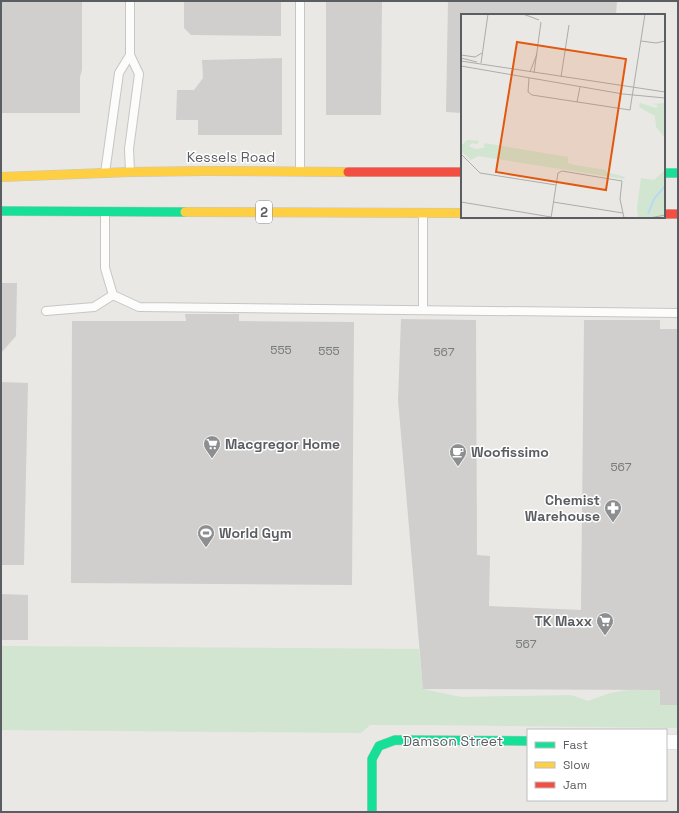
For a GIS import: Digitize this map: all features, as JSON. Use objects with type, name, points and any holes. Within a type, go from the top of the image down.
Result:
[{"type":"main road","name":"Kessels Road","points":[[1,177],[130,172],[222,171],[461,172]]},
{"type":"main road","points":[[665,173],[678,173]]},
{"type":"main road","name":"2","points":[[1,211],[461,213]]},
{"type":"main road","points":[[665,214],[678,214]]},
{"type":"main road","name":"Damson Street","points":[[372,812],[372,759],[378,746],[395,740],[527,741]]},
{"type":"street","points":[[667,742],[678,742]]},
{"type":"lane","points":[[130,1],[130,55],[139,74],[129,149],[130,172]]},
{"type":"lane","points":[[300,1],[300,172]]},
{"type":"lane","points":[[105,173],[119,73],[130,55]]},
{"type":"lane","points":[[105,211],[105,268],[113,295],[139,307],[678,314]]},
{"type":"lane","points":[[423,213],[423,310]]},
{"type":"lane","points":[[46,311],[94,308],[113,295]]},
{"type":"green space","points":[[1,646],[419,649],[423,689],[461,697],[571,695],[588,701],[610,693],[628,690],[660,690],[660,705],[678,705],[678,728],[370,725],[361,733],[1,730]]},
{"type":"building","points":[[1,1],[82,1],[82,70],[80,77],[80,113],[1,113]]},
{"type":"building","points":[[184,1],[281,1],[281,36],[191,35],[184,28]]},
{"type":"building","points":[[326,1],[382,1],[381,115],[326,115]]},
{"type":"building","points":[[448,1],[617,1],[616,14],[461,14],[461,113],[446,112]]},
{"type":"building","points":[[282,58],[282,135],[198,135],[198,120],[176,120],[177,90],[194,90],[203,78],[202,60]]},
{"type":"building","points":[[1,283],[17,283],[16,336],[1,353]]},
{"type":"building","name":"Macgregor Home","points":[[185,314],[239,314],[239,321],[354,322],[352,585],[71,583],[72,321],[186,321]]},
{"type":"building","points":[[401,319],[476,320],[477,555],[490,556],[489,606],[581,610],[584,320],[660,320],[660,329],[678,329],[678,705],[660,705],[660,690],[423,689],[398,400]]},
{"type":"building","points":[[1,382],[28,383],[24,565],[1,565]]},
{"type":"building","points":[[1,594],[28,595],[28,640],[1,640]]},
{"type":"traffic: fast","points":[[665,173],[678,173]]},
{"type":"traffic: fast","points":[[1,211],[185,212]]},
{"type":"traffic: fast","points":[[372,812],[372,759],[379,746],[395,740],[527,741]]},
{"type":"traffic: slow","points":[[1,177],[130,172],[348,172]]},
{"type":"traffic: slow","points":[[185,212],[461,213]]},
{"type":"traffic: jam","points":[[348,172],[461,172]]},
{"type":"traffic: jam","points":[[665,214],[678,214]]},
{"type":"place","name":"Macgregor Home","points":[[212,459]]},
{"type":"place","name":"Woofissimo","points":[[458,467]]},
{"type":"place","name":"Chemist Warehouse","points":[[613,523]]},
{"type":"place","name":"World Gym","points":[[206,548]]},
{"type":"place","name":"TK Maxx","points":[[605,636]]}]
